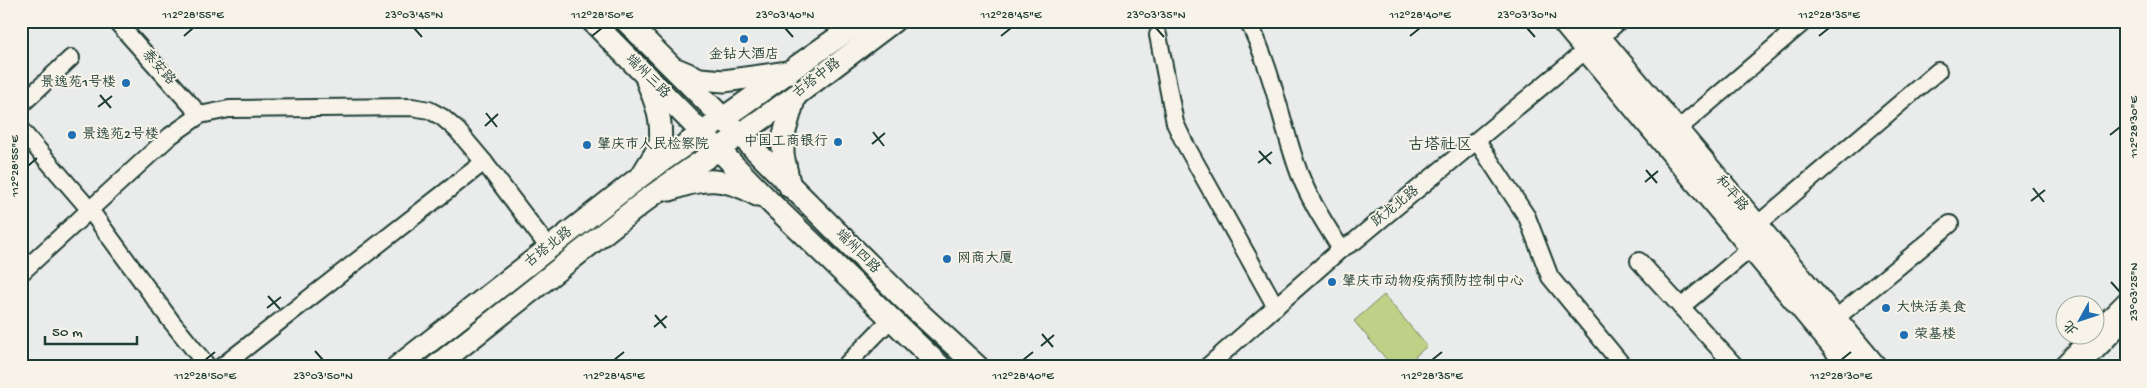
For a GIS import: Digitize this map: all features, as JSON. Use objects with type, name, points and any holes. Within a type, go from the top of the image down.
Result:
[{"type":"main road","name":"端州三路","points":[[592,21],[718,149]]},
{"type":"main road","name":"端州三路","points":[[626,21],[738,135]]},
{"type":"main road","name":"古塔中路","points":[[703,133],[861,21]]},
{"type":"main road","name":"和平路","points":[[1562,21],[1593,44],[1677,130],[1876,367]]},
{"type":"main road","name":"和平路","points":[[1586,21],[1593,44],[1750,249],[1850,367]]},
{"type":"main road","name":"古塔中路","points":[[718,149],[795,96],[886,23]]},
{"type":"main road","points":[[670,67],[700,79],[724,81],[790,72]]},
{"type":"main road","points":[[641,176],[660,144],[654,99],[644,74]]},
{"type":"main road","points":[[790,187],[782,155],[783,138],[795,96]]},
{"type":"main road","name":"古塔北路","points":[[397,367],[641,176],[703,133]]},
{"type":"main road","name":"端州四路","points":[[738,135],[972,365]]},
{"type":"main road","name":"古塔北路","points":[[435,367],[650,197],[718,149]]},
{"type":"main road","name":"端州四路","points":[[718,149],[890,320],[942,367]]},
{"type":"main road","points":[[650,197],[686,184],[714,179],[741,186],[772,204]]},
{"type":"street","name":"泰安路","points":[[116,21],[200,116]]},
{"type":"street","points":[[1248,21],[1266,61],[1296,165],[1312,202],[1342,249]]},
{"type":"street","name":"跃龙北路","points":[[1208,367],[1342,249],[1355,241],[1477,141],[1619,21]]},
{"type":"street","points":[[1677,130],[1805,21]]},
{"type":"street","points":[[1158,35],[1175,123],[1276,307]]},
{"type":"street","points":[[21,105],[71,58]]},
{"type":"street","points":[[1757,225],[1938,71]]},
{"type":"street","points":[[21,273],[170,136],[200,116],[229,109],[429,110],[442,117],[452,126],[484,162],[549,248]]},
{"type":"street","points":[[21,130],[90,210],[171,321],[208,367]]},
{"type":"street","points":[[1477,141],[1527,217],[1550,277],[1624,367]]},
{"type":"street","points":[[221,367],[484,162]]},
{"type":"street","points":[[1836,318],[1950,224]]},
{"type":"street","points":[[1681,307],[1750,249]]},
{"type":"street","points":[[1639,261],[1736,367]]},
{"type":"street","points":[[2104,322],[2126,300]]},
{"type":"street","points":[[844,367],[890,320]]},
{"type":"street","points":[[2082,367],[2126,320]]},
{"type":"street","points":[[2060,367],[2081,346]]},
{"type":"green space","points":[[1384,295],[1427,346],[1403,367],[1393,367],[1354,321]]},
{"type":"place","name":"金钻大酒店","points":[[744,39]]},
{"type":"place","name":"景逸苑1号楼","points":[[126,83]]},
{"type":"place","name":"景逸苑2号楼","points":[[72,135]]},
{"type":"place","name":"中国工商银行","points":[[838,142]]},
{"type":"place","name":"肇庆市人民检察院","points":[[587,145]]},
{"type":"place","name":"网商大厦","points":[[947,259]]},
{"type":"place","name":"肇庆市动物疫病预防控制中心","points":[[1332,282]]},
{"type":"place","name":"大快活美食","points":[[1886,308]]},
{"type":"place","name":"荣基楼","points":[[1904,335]]},
{"type":"district","name":"古塔社区","points":[[1440,146]]}]
